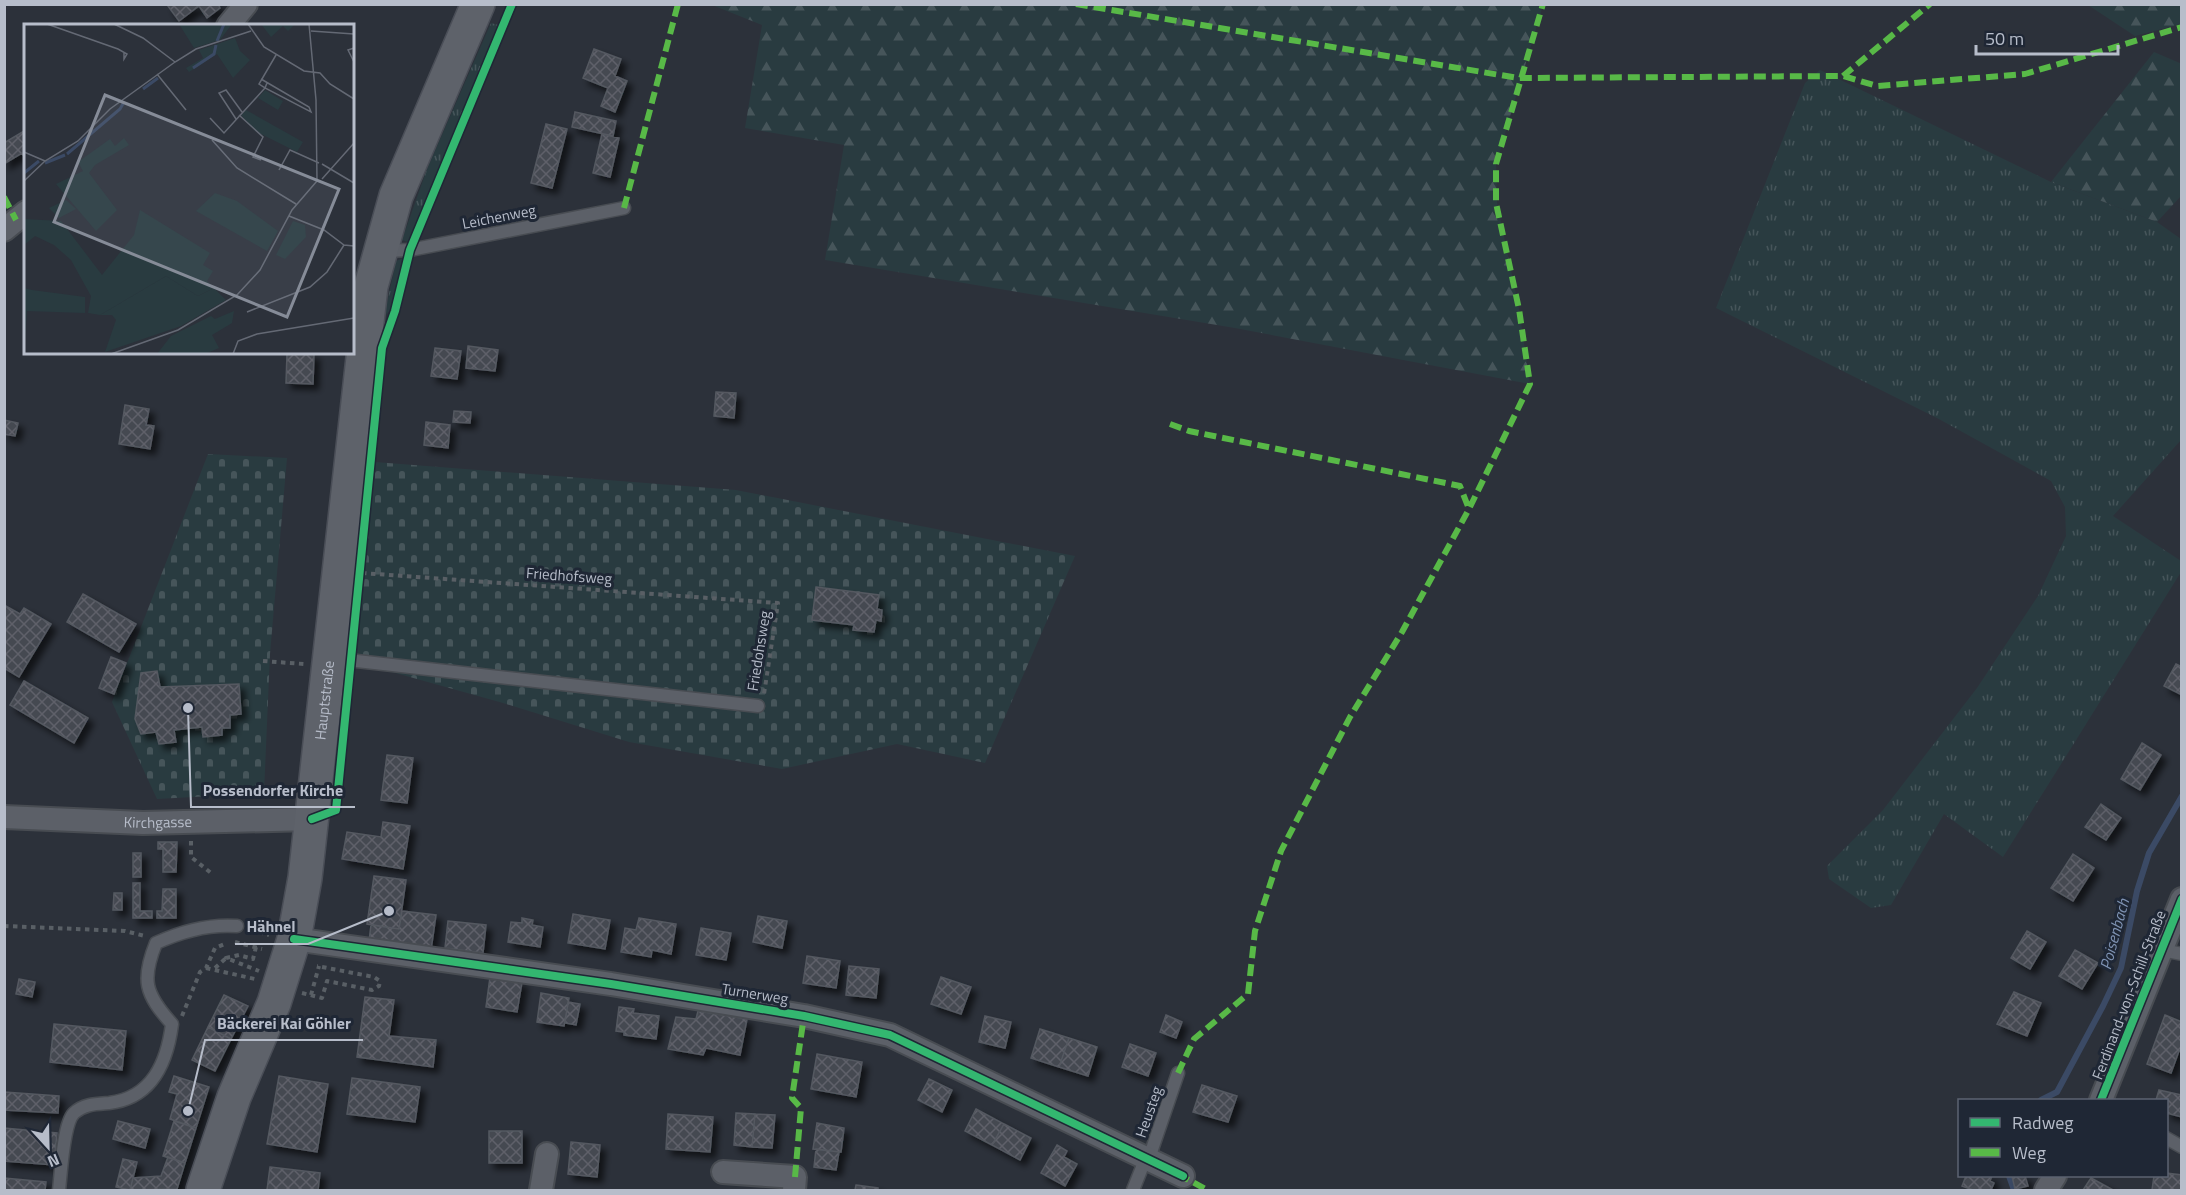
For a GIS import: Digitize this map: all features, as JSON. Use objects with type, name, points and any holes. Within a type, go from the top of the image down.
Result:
[{"type":"main road","name":"Hauptstraße","points":[[202,1191],[234,1097],[274,1003],[280,946],[306,878],[365,324],[380,251],[396,196],[478,4]]},
{"type":"street","points":[[230,24],[246,4]]},
{"type":"street","points":[[4,230],[24,214]]},
{"type":"street","name":"Kirchgasse","points":[[4,817],[191,822],[312,819]]},
{"type":"street","name":"Ferdinand-von-Schill-Straße","points":[[2102,1099],[2171,952],[2181,899]]},
{"type":"street","name":"Turnerweg","points":[[280,946],[599,982],[804,1016],[890,1035],[1146,1161],[1183,1176]]},
{"type":"street","points":[[541,1191],[547,1154]]},
{"type":"street","points":[[723,1172],[795,1177],[794,1191]]},
{"type":"street","points":[[2046,1191],[2054,1177]]},
{"type":"lane","name":"Leichenweg","points":[[380,251],[410,250],[624,207]]},
{"type":"lane","points":[[329,662],[761,704]]},
{"type":"lane","points":[[59,1191],[68,1124],[74,1113],[88,1104],[127,1100],[149,1086],[169,1048],[172,1024],[155,1000],[146,969],[156,943],[184,933],[223,925],[237,926]]},
{"type":"lane","name":"Heusteg","points":[[1133,1191],[1178,1073]]},
{"type":"lane","points":[[2168,1139],[2181,1147]]},
{"type":"path","points":[[263,661],[329,662]]},
{"type":"path","points":[[191,822],[191,857],[211,873]]},
{"type":"path","points":[[4,926],[125,931],[144,935],[156,943]]},
{"type":"path","points":[[237,926],[272,936],[280,946]]},
{"type":"path","points":[[172,1024],[184,1015],[200,972],[206,968],[215,948],[225,943],[235,942],[262,949]]},
{"type":"path","points":[[215,968],[226,958],[238,955],[252,959],[256,947]]},
{"type":"path","points":[[226,958],[238,965],[262,972],[264,963]]},
{"type":"path","points":[[318,966],[374,977],[380,981],[379,986],[372,990],[327,981],[322,998],[311,995],[318,966]]},
{"type":"path","points":[[206,968],[215,968],[260,980]]},
{"type":"green space","points":[[712,5],[1543,5],[1496,164],[1497,203],[1519,309],[1530,384],[1235,328],[825,260],[844,145],[745,128],[762,25]]},
{"type":"green space","points":[[2088,5],[2181,5],[2181,24],[2135,36]]},
{"type":"green space","points":[[491,23],[502,26],[408,242],[402,240],[427,169]]},
{"type":"green space","points":[[2154,52],[2182,64],[2181,196],[2157,222],[2051,182]]},
{"type":"green space","points":[[1820,70],[2051,182],[2157,222],[2181,239],[2181,440],[2113,516],[2181,561],[2181,572],[2003,857],[1944,814],[1891,905],[1871,908],[1829,879],[1827,866],[1883,810],[1977,688],[2038,596],[2066,536],[2065,507],[2051,481],[1937,418],[1716,308],[1805,83]]},
{"type":"green space","points":[[404,258],[393,307],[384,317],[396,261]]},
{"type":"green space","points":[[208,454],[287,458],[270,654],[264,793],[157,799],[112,702]]},
{"type":"green space","points":[[375,462],[736,490],[1075,556],[985,763],[897,744],[782,769],[629,742],[503,703],[356,662]]},
{"type":"building","points":[[170,4],[218,4],[220,8],[207,18],[199,6],[179,21],[168,6]]},
{"type":"building","points":[[594,49],[621,59],[615,76],[627,81],[615,112],[601,106],[608,88],[583,78]]},
{"type":"building","points":[[575,112],[616,121],[613,136],[572,127]]},
{"type":"building","points":[[546,124],[567,129],[552,188],[531,183]]},
{"type":"building","points":[[24,131],[24,156],[22,153],[4,164],[4,143]]},
{"type":"building","points":[[602,134],[619,138],[610,177],[593,173]]},
{"type":"building","points":[[468,346],[498,350],[495,371],[466,368]]},
{"type":"building","points":[[435,348],[461,351],[457,379],[431,376]]},
{"type":"building","points":[[287,354],[314,354],[313,384],[286,383]]},
{"type":"building","points":[[716,392],[736,393],[734,418],[714,416]]},
{"type":"building","points":[[125,405],[149,409],[146,425],[154,426],[150,449],[119,444]]},
{"type":"building","points":[[454,411],[471,412],[470,423],[453,422]]},
{"type":"building","points":[[4,420],[18,423],[15,436],[4,434]]},
{"type":"building","points":[[426,422],[450,425],[448,448],[424,445]]},
{"type":"building","points":[[816,587],[879,595],[877,609],[882,610],[881,621],[876,620],[874,632],[853,630],[854,625],[812,620]]},
{"type":"building","points":[[83,594],[136,624],[119,652],[67,622]]},
{"type":"building","points":[[4,605],[20,614],[24,608],[51,624],[19,677],[4,668]]},
{"type":"building","points":[[111,657],[126,663],[114,694],[99,688]]},
{"type":"building","points":[[2176,664],[2182,667],[2182,695],[2164,686]]},
{"type":"building","points":[[157,671],[160,687],[239,684],[241,714],[230,715],[230,728],[222,728],[222,735],[203,737],[202,727],[174,730],[176,742],[159,744],[156,732],[141,734],[135,719],[141,673]]},
{"type":"building","points":[[24,681],[88,718],[74,743],[10,705]]},
{"type":"building","points":[[2142,743],[2161,755],[2140,790],[2121,779]]},
{"type":"building","points":[[387,755],[413,758],[407,803],[381,800]]},
{"type":"building","points":[[2101,804],[2121,818],[2106,840],[2085,827]]},
{"type":"building","points":[[383,822],[410,826],[403,869],[342,859],[347,832],[381,837]]},
{"type":"building","points":[[158,842],[177,842],[176,872],[163,872],[163,849],[158,849]]},
{"type":"building","points":[[133,853],[141,853],[141,877],[133,877]]},
{"type":"building","points":[[2073,854],[2094,868],[2073,901],[2051,888]]},
{"type":"building","points":[[374,876],[406,880],[399,929],[367,924]]},
{"type":"building","points":[[133,883],[140,883],[140,911],[152,911],[152,918],[133,918]]},
{"type":"building","points":[[163,889],[176,889],[176,918],[157,918],[157,911],[162,911]]},
{"type":"building","points":[[114,893],[122,893],[122,910],[113,910]]},
{"type":"building","points":[[402,911],[436,915],[431,950],[369,941],[371,925],[399,929]]},
{"type":"building","points":[[573,914],[610,920],[605,949],[568,943]]},
{"type":"building","points":[[758,916],[787,921],[782,948],[753,942]]},
{"type":"building","points":[[522,918],[533,920],[532,925],[543,927],[540,947],[508,942],[511,922],[522,923]]},
{"type":"building","points":[[639,918],[676,924],[671,954],[652,950],[651,957],[621,952],[625,928],[636,930]]},
{"type":"building","points":[[448,921],[486,925],[483,953],[445,948]]},
{"type":"building","points":[[701,928],[731,933],[726,960],[696,955]]},
{"type":"building","points":[[2027,931],[2046,942],[2030,969],[2011,958]]},
{"type":"building","points":[[2075,950],[2098,963],[2082,989],[2059,976]]},
{"type":"building","points":[[807,956],[840,961],[836,988],[803,983]]},
{"type":"building","points":[[849,966],[879,969],[876,998],[846,995]]},
{"type":"building","points":[[490,977],[522,982],[517,1012],[486,1007]]},
{"type":"building","points":[[941,977],[971,987],[961,1014],[931,1004]]},
{"type":"building","points":[[19,979],[35,982],[32,997],[16,994]]},
{"type":"building","points":[[2014,992],[2041,1003],[2027,1036],[1997,1024]]},
{"type":"building","points":[[541,993],[569,998],[564,1026],[537,1022]]},
{"type":"building","points":[[224,995],[248,1006],[231,1039],[208,1027]]},
{"type":"building","points":[[365,997],[394,1000],[389,1036],[436,1040],[433,1067],[357,1057]]},
{"type":"building","points":[[568,1002],[580,1004],[576,1025],[565,1023]]},
{"type":"building","points":[[619,1007],[634,1009],[633,1013],[659,1016],[656,1039],[624,1035],[624,1032],[616,1031]]},
{"type":"building","points":[[698,1011],[747,1019],[740,1055],[706,1048],[703,1055],[668,1049],[676,1017],[696,1019]]},
{"type":"building","points":[[1166,1015],[1182,1022],[1176,1038],[1160,1032]]},
{"type":"building","points":[[2165,1015],[2182,1022],[2182,1051],[2179,1051],[2171,1073],[2147,1064]]},
{"type":"building","points":[[985,1016],[1011,1022],[1005,1048],[979,1042]]},
{"type":"building","points":[[54,1024],[126,1031],[122,1070],[50,1062]]},
{"type":"building","points":[[208,1027],[231,1039],[215,1071],[192,1060]]},
{"type":"building","points":[[1040,1029],[1069,1038],[1059,1067],[1031,1058]]},
{"type":"building","points":[[1069,1038],[1097,1047],[1088,1076],[1059,1067]]},
{"type":"building","points":[[1130,1044],[1156,1053],[1148,1076],[1122,1067]]},
{"type":"building","points":[[817,1054],[862,1062],[856,1097],[811,1089]]},
{"type":"building","points":[[174,1076],[209,1087],[196,1128],[170,1119],[177,1094],[169,1092]]},
{"type":"building","points":[[279,1076],[328,1084],[317,1152],[267,1144]]},
{"type":"building","points":[[352,1078],[420,1087],[415,1122],[347,1114]]},
{"type":"building","points":[[929,1079],[952,1090],[942,1112],[918,1100]]},
{"type":"building","points":[[1202,1085],[1237,1096],[1228,1122],[1193,1112]]},
{"type":"building","points":[[2159,1090],[2182,1095],[2182,1117],[2168,1114],[2168,1099],[2156,1099]]},
{"type":"building","points":[[4,1092],[59,1096],[58,1113],[4,1110]]},
{"type":"building","points":[[976,1109],[1004,1124],[992,1145],[965,1131]]},
{"type":"building","points":[[736,1113],[755,1114],[752,1147],[734,1145]]},
{"type":"building","points":[[668,1114],[713,1117],[710,1152],[666,1149]]},
{"type":"building","points":[[755,1114],[775,1115],[772,1148],[752,1147]]},
{"type":"building","points":[[118,1121],[150,1129],[145,1148],[113,1139]]},
{"type":"building","points":[[174,1121],[196,1128],[185,1163],[163,1156]]},
{"type":"building","points":[[817,1123],[844,1128],[841,1152],[813,1149]]},
{"type":"building","points":[[1004,1124],[1031,1138],[1020,1160],[992,1145]]},
{"type":"building","points":[[4,1128],[57,1133],[54,1165],[4,1161]]},
{"type":"building","points":[[489,1131],[522,1131],[522,1163],[489,1163]]},
{"type":"building","points":[[571,1142],[600,1145],[597,1177],[568,1174]]},
{"type":"building","points":[[1057,1145],[1067,1151],[1064,1157],[1077,1164],[1065,1186],[1041,1173]]},
{"type":"building","points":[[816,1149],[839,1152],[836,1170],[814,1167]]},
{"type":"building","points":[[168,1157],[185,1163],[177,1189],[130,1190],[133,1178],[161,1176]]},
{"type":"building","points":[[123,1159],[137,1162],[130,1190],[116,1187]]},
{"type":"building","points":[[270,1167],[320,1173],[318,1190],[267,1190]]},
{"type":"building","points":[[2168,1173],[2182,1175],[2182,1190],[2152,1190],[2154,1177],[2168,1177]]},
{"type":"building","points":[[1966,1177],[1992,1177],[1990,1181],[1994,1183],[1991,1190],[1973,1190],[1962,1186]]},
{"type":"building","points":[[2012,1177],[2025,1177],[2028,1186],[2015,1189]]},
{"type":"building","points":[[4,1178],[46,1182],[45,1190],[4,1190]]},
{"type":"building","points":[[2091,1178],[2113,1190],[2083,1190]]},
{"type":"building","points":[[856,1185],[878,1188],[878,1190],[855,1190]]},
{"type":"waterway","name":"Poisenbach","points":[[2043,1099],[2057,1092],[2121,968],[2137,891],[2149,853],[2182,796]]},
{"type":"waterway","name":"Poisenbach","points":[[2009,1177],[2014,1190]]},
{"type":"marked path","points":[[624,208],[678,4]]},
{"type":"marked path","points":[[1076,4],[1518,78],[1843,76],[1877,86],[2025,74],[2182,27]]},
{"type":"marked path","points":[[1178,1073],[1194,1039],[1248,994],[1255,931],[1281,851],[1350,717],[1402,632],[1469,509],[1530,384],[1519,309],[1496,203],[1496,164],[1543,4]]},
{"type":"marked path","points":[[1843,76],[1930,4]]},
{"type":"marked path","points":[[4,197],[16,220]]},
{"type":"marked path","points":[[1170,424],[1189,431],[1460,486],[1469,509]]},
{"type":"marked path","points":[[795,1177],[801,1108],[792,1098],[804,1016]]},
{"type":"marked path","points":[[1178,1174],[1207,1190]]},
{"type":"cycle path","points":[[312,819],[336,810],[382,348],[395,311],[410,250],[512,4]]},
{"type":"cycle path","points":[[2101,1099],[2182,899]]},
{"type":"cycle path","points":[[294,939],[611,984],[804,1016],[890,1035],[1183,1176]]},
{"type":"place","name":"Possendorfer Kirche","points":[[188,708]]},
{"type":"place","name":"Hähnel","points":[[389,911]]},
{"type":"place","name":"Bäckerei Kai Göhler","points":[[188,1111]]}]
